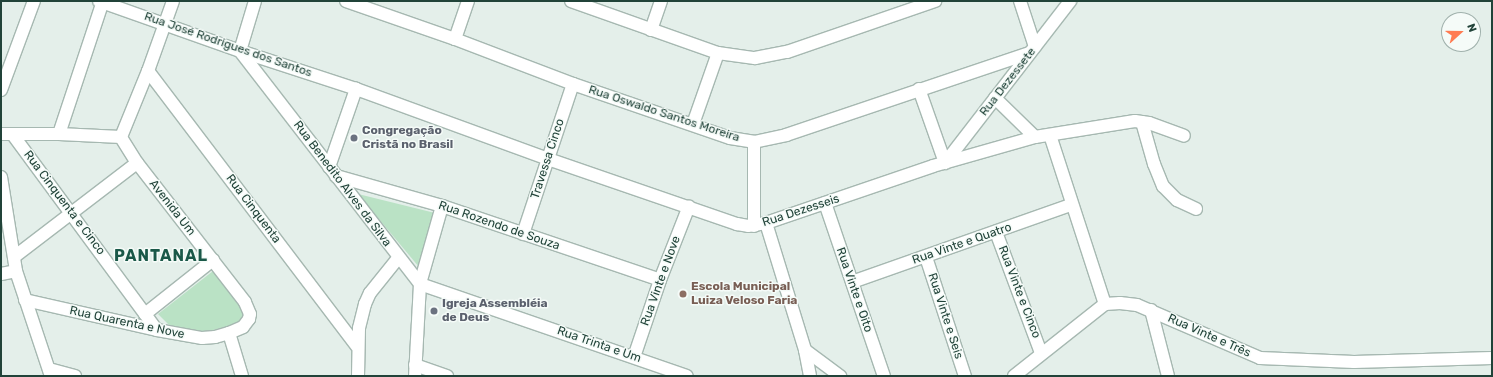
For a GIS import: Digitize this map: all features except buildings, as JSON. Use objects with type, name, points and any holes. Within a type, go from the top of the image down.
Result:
[{"type":"street","points":[[1,90],[34,1]]},
{"type":"street","points":[[59,134],[101,1]]},
{"type":"street","name":"Rua José Rodrigues dos Santos","points":[[101,1],[240,51],[356,89]]},
{"type":"street","points":[[121,137],[166,24],[173,1]]},
{"type":"street","points":[[240,51],[255,1]]},
{"type":"street","name":"Rua Oswaldo Santos Moreira","points":[[346,1],[455,39],[574,84],[730,138],[754,142],[786,135],[1033,50]]},
{"type":"street","points":[[455,39],[468,1]]},
{"type":"street","points":[[571,1],[651,30],[741,58],[771,57],[935,1]]},
{"type":"street","points":[[651,30],[661,1]]},
{"type":"street","points":[[1020,1],[1033,50]]},
{"type":"street","name":"Rua Dezessete","points":[[945,163],[1070,1]]},
{"type":"street","name":"Rua Benedito Alves da Silva","points":[[240,51],[398,258],[420,284]]},
{"type":"street","points":[[693,124],[718,52]]},
{"type":"street","name":"Rua Cinquenta","points":[[148,71],[357,346]]},
{"type":"street","name":"Travessa Cinco","points":[[524,234],[548,158],[574,84]]},
{"type":"street","points":[[332,172],[356,89]]},
{"type":"street","name":"Rua Dezesseis","points":[[356,89],[737,224],[760,225],[945,163],[1035,137],[1126,122],[1142,122],[1184,136]]},
{"type":"street","points":[[919,89],[945,163]]},
{"type":"street","points":[[995,98],[1035,137]]},
{"type":"street","points":[[1142,122],[1154,164],[1164,186],[1177,200],[1196,209]]},
{"type":"street","name":"Rua Cinquenta e Cinco","points":[[7,135],[59,134],[121,137]]},
{"type":"street","name":"Rua Cinquenta e Cinco","points":[[7,135],[72,214],[157,330]]},
{"type":"street","points":[[1014,376],[1041,353],[1105,304],[1071,205],[1050,135]]},
{"type":"street","name":"Avenida Um","points":[[121,137],[137,163],[245,302],[250,314],[249,319],[243,327],[229,333]]},
{"type":"street","points":[[754,142],[760,225],[805,350],[810,376]]},
{"type":"street","points":[[14,256],[72,214],[137,163]]},
{"type":"street","name":"Rua Rozendo de Souza","points":[[332,172],[442,206],[660,280]]},
{"type":"street","points":[[1,177],[16,271],[50,373],[75,376]]},
{"type":"street","name":"Rua Vinte e Oito","points":[[825,203],[884,376]]},
{"type":"street","name":"Rua Vinte e Quatro","points":[[852,282],[1071,205]]},
{"type":"street","points":[[442,206],[420,284],[415,370],[447,376]]},
{"type":"street","name":"Rua Vinte e Nove","points":[[634,357],[660,280],[689,206]]},
{"type":"street","name":"Rua Vinte e Cinco","points":[[996,232],[1041,353]]},
{"type":"street","name":"Rua Vinte e Seis","points":[[926,257],[965,376]]},
{"type":"street","points":[[358,376],[357,346],[364,304],[370,292],[398,258]]},
{"type":"street","points":[[145,314],[213,260]]},
{"type":"street","points":[[1,274],[16,271]]},
{"type":"street","name":"Rua Trinta e Um","points":[[420,284],[687,376]]},
{"type":"street","name":"Rua Quarenta e Nove","points":[[25,300],[157,330],[202,338],[215,337],[229,333]]},
{"type":"street","name":"Rua Vinte e Três","points":[[1105,304],[1130,303],[1151,310],[1260,358],[1293,361],[1361,362],[1492,358]]},
{"type":"street","points":[[1151,310],[1168,376]]},
{"type":"street","points":[[229,333],[242,376]]},
{"type":"street","points":[[805,350],[840,376]]},
{"type":"street","points":[[651,363],[651,376]]},
{"type":"green space","points":[[358,194],[435,213],[419,267]]},
{"type":"green space","points":[[213,271],[243,309],[243,317],[239,322],[205,332],[169,325],[158,314]]},
{"type":"place","name":"Congregação Cristã no Brasil","points":[[354,138]]},
{"type":"place","name":"Escola Municipal Luiza Veloso Faria","points":[[683,294]]},
{"type":"place","name":"Igreja Assembléia de Deus","points":[[434,311]]},
{"type":"district","name":"PANTANAL","points":[[161,256]]}]
